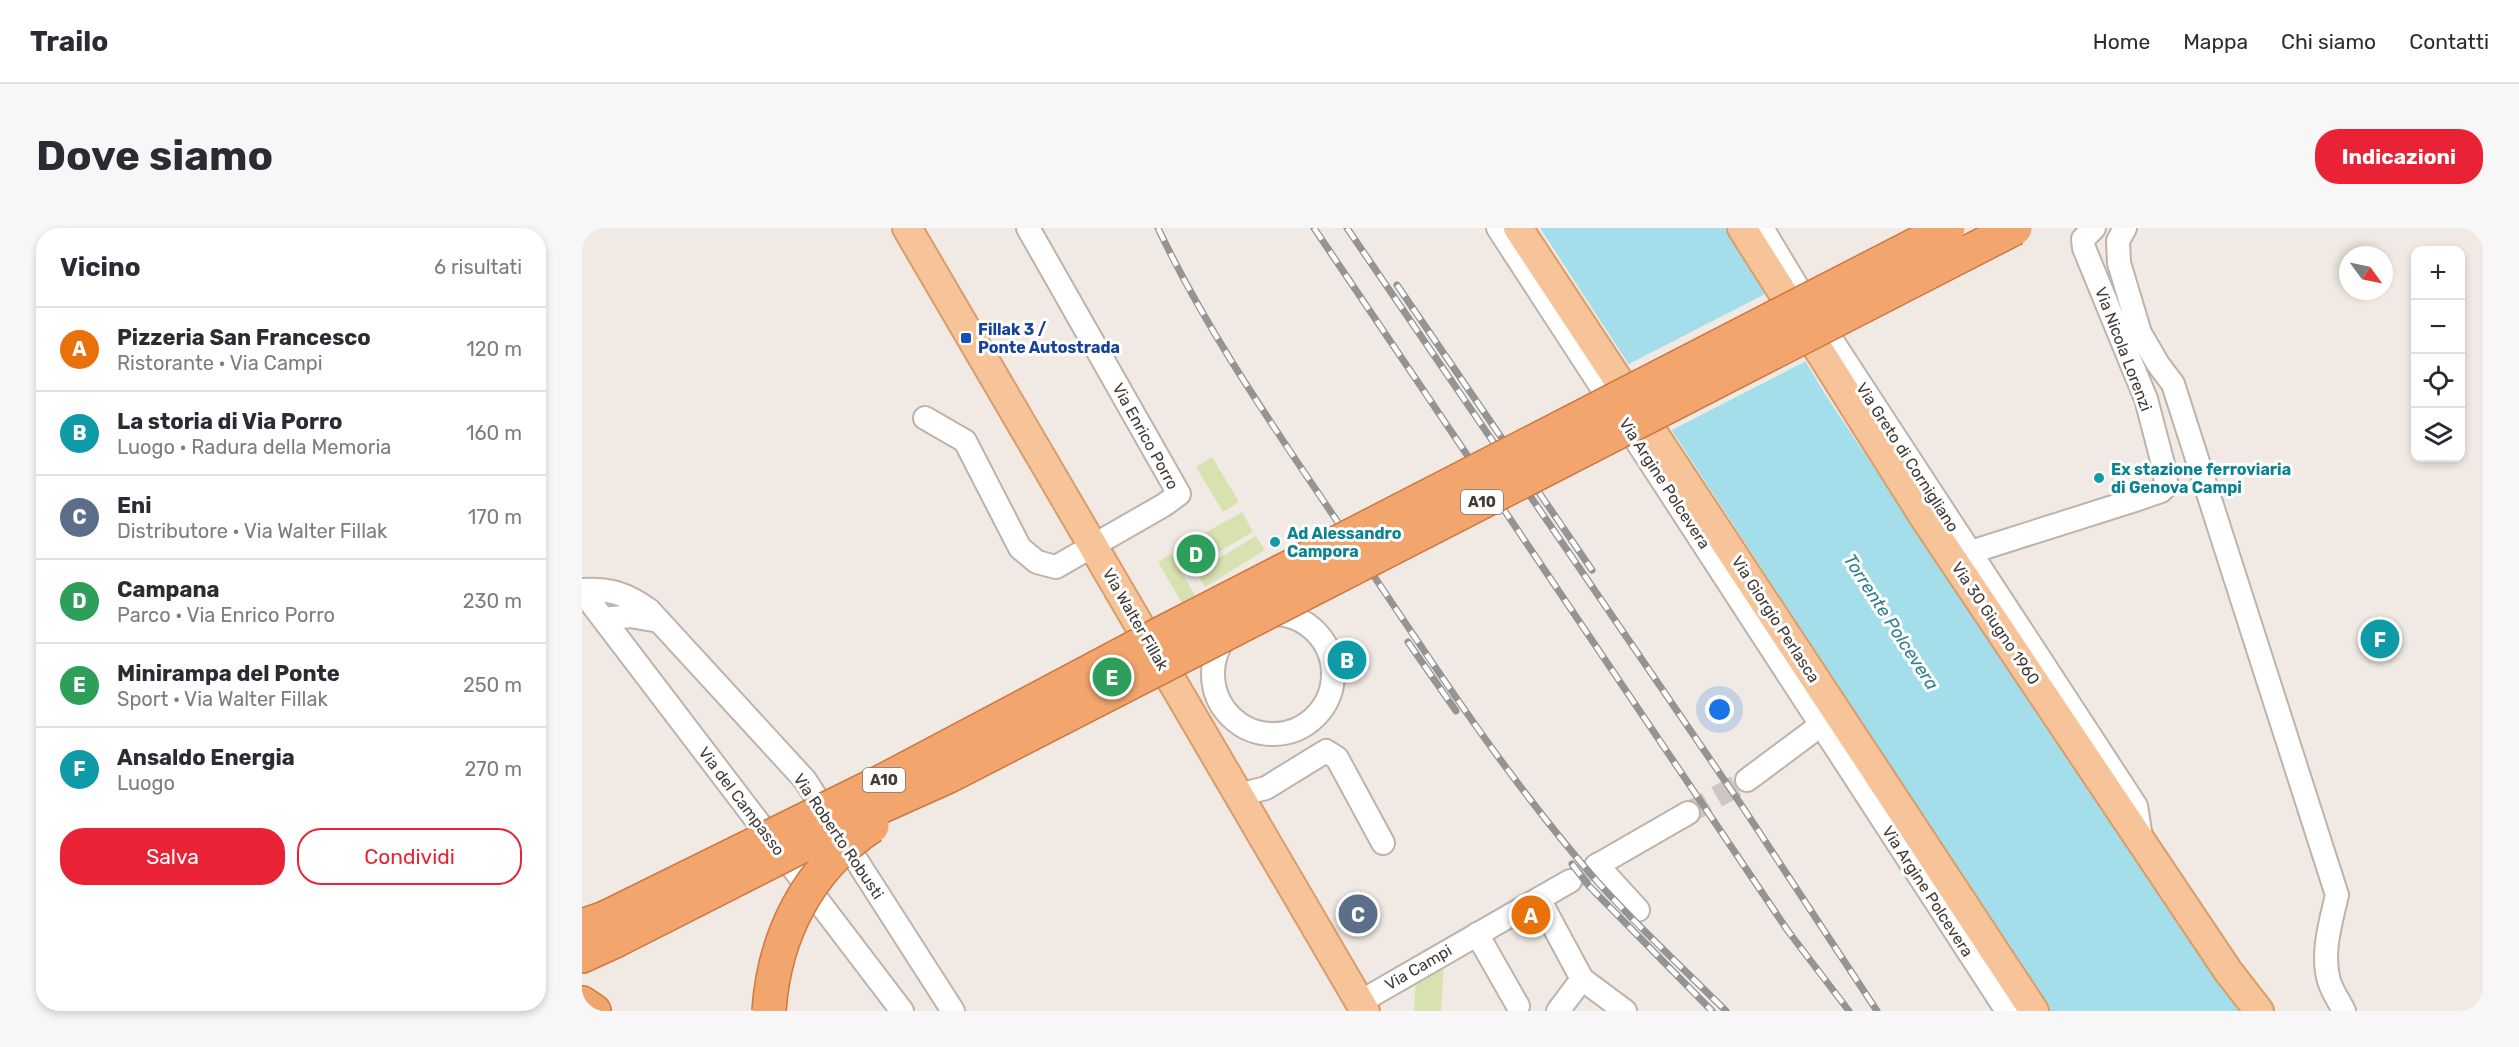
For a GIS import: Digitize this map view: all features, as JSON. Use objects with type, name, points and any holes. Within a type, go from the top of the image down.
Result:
[{"type":"highway","name":"A10","points":[[582,956],[600,928],[1161,634],[1948,228]]},
{"type":"highway","name":"A10","points":[[600,928],[949,776],[2015,228]]},
{"type":"highway","name":"A10","points":[[769,1011],[773,972],[782,941],[793,914],[817,877],[849,843],[867,829],[949,776]]},
{"type":"highway","points":[[582,1003],[594,1011]]},
{"type":"main road","name":"Via Walter Fillak","points":[[907,228],[1362,1006]]},
{"type":"main road","name":"Via Giorgio Perlasca","points":[[1518,228],[1830,718],[2034,1011]]},
{"type":"main road","name":"Via 30 Giugno 1960","points":[[1742,228],[1924,517],[1992,600],[2142,841],[2228,971],[2259,1011]]},
{"type":"street","name":"Via Enrico Porro","points":[[1028,228],[1179,494],[1164,505],[1093,545]]},
{"type":"street","name":"Via Argine Polcevera","points":[[1498,228],[1830,718],[2007,1011]]},
{"type":"street","name":"Via Greto di Cornigliano","points":[[1762,228],[1814,313],[1971,552],[1992,600]]},
{"type":"street","points":[[1903,228],[1920,264]]},
{"type":"street","name":"Via Nicola Lorenzi","points":[[1971,552],[2161,491],[2166,482],[2146,399],[2084,248],[2083,239],[2094,228]]},
{"type":"street","points":[[2125,228],[2118,242],[2119,263],[2140,333],[2173,384],[2337,895],[2330,927],[2328,965],[2329,980],[2344,1011]]},
{"type":"street","points":[[925,418],[966,441],[1020,548],[1037,562],[1056,567],[1093,545]]},
{"type":"street","name":"Via Roberto Robusti","points":[[582,590],[598,589],[620,593],[638,603],[659,621],[804,780],[953,1011]]},
{"type":"street","name":"Via del Campasso","points":[[582,590],[902,1011]]},
{"type":"street","points":[[1268,614],[1287,615],[1305,622],[1319,635],[1329,651],[1333,670],[1331,688],[1324,706],[1311,720],[1295,730],[1277,734],[1258,733],[1240,725],[1226,713],[1214,687],[1212,678],[1214,659],[1221,642],[1234,628],[1250,618],[1268,614]]},
{"type":"street","points":[[604,619],[630,616],[659,621]]},
{"type":"street","points":[[1747,780],[1830,718]]},
{"type":"street","points":[[1239,795],[1266,788],[1326,751],[1337,758],[1383,843]]},
{"type":"street","points":[[1638,909],[1597,866],[1689,813]]},
{"type":"street","name":"Via Campi","points":[[1362,1006],[1482,931],[1570,881]]},
{"type":"street","points":[[1539,899],[1582,979],[1624,1011]]},
{"type":"street","points":[[1482,931],[1520,1001]]},
{"type":"street","points":[[1558,1011],[1582,979]]},
{"type":"green space","points":[[1212,457],[1239,502],[1223,512],[1196,467]]},
{"type":"green space","points":[[1242,512],[1253,532],[1213,555],[1201,535]]},
{"type":"green space","points":[[1256,536],[1265,550],[1205,587],[1196,572]]},
{"type":"green space","points":[[1197,537],[1212,561],[1195,571],[1180,547]]},
{"type":"green space","points":[[1171,554],[1195,595],[1182,603],[1158,562]]},
{"type":"green space","points":[[1444,961],[1441,1011],[1414,1011],[1416,976]]},
{"type":"water","name":"Torrente Polcevera","points":[[1540,228],[1725,228],[1825,394],[2104,813],[2242,1011],[2050,1011]]},
{"type":"pier","points":[[1767,293],[1808,360],[1668,432],[1625,366]]},
{"type":"tunnel","points":[[1688,813],[1747,780]]},
{"type":"tunnel","points":[[1570,881],[1596,866]]},
{"type":"railway","points":[[1158,228],[1199,306],[1244,381],[1494,751],[1560,838],[1595,879],[1726,1011]]},
{"type":"railway","points":[[1314,228],[1788,931],[1849,1011]]},
{"type":"railway","points":[[1347,228],[1740,803],[1877,1011]]},
{"type":"railway","points":[[1397,285],[1592,570]]},
{"type":"railway","points":[[1408,642],[1456,711]]},
{"type":"railway","points":[[1572,864],[1589,886],[1712,1011]]},
{"type":"place","name":"Fillak 3 / Ponte Autostrada","points":[[966,338]]},
{"type":"place","name":"Ex stazione ferroviaria di Genova Campi","points":[[2099,478]]},
{"type":"place","name":"Ad Alessandro Campora","points":[[1275,542]]},
{"type":"place","name":"Campana","points":[[1196,554]]},
{"type":"place","name":"Ansaldo Energia","points":[[2380,639]]},
{"type":"place","name":"La storia di Via Porro","points":[[1347,660]]},
{"type":"place","name":"Minirampa del Ponte","points":[[1112,677]]},
{"type":"place","name":"Eni","points":[[1358,914]]},
{"type":"place","name":"Pizzeria San Francesco","points":[[1531,915]]}]
